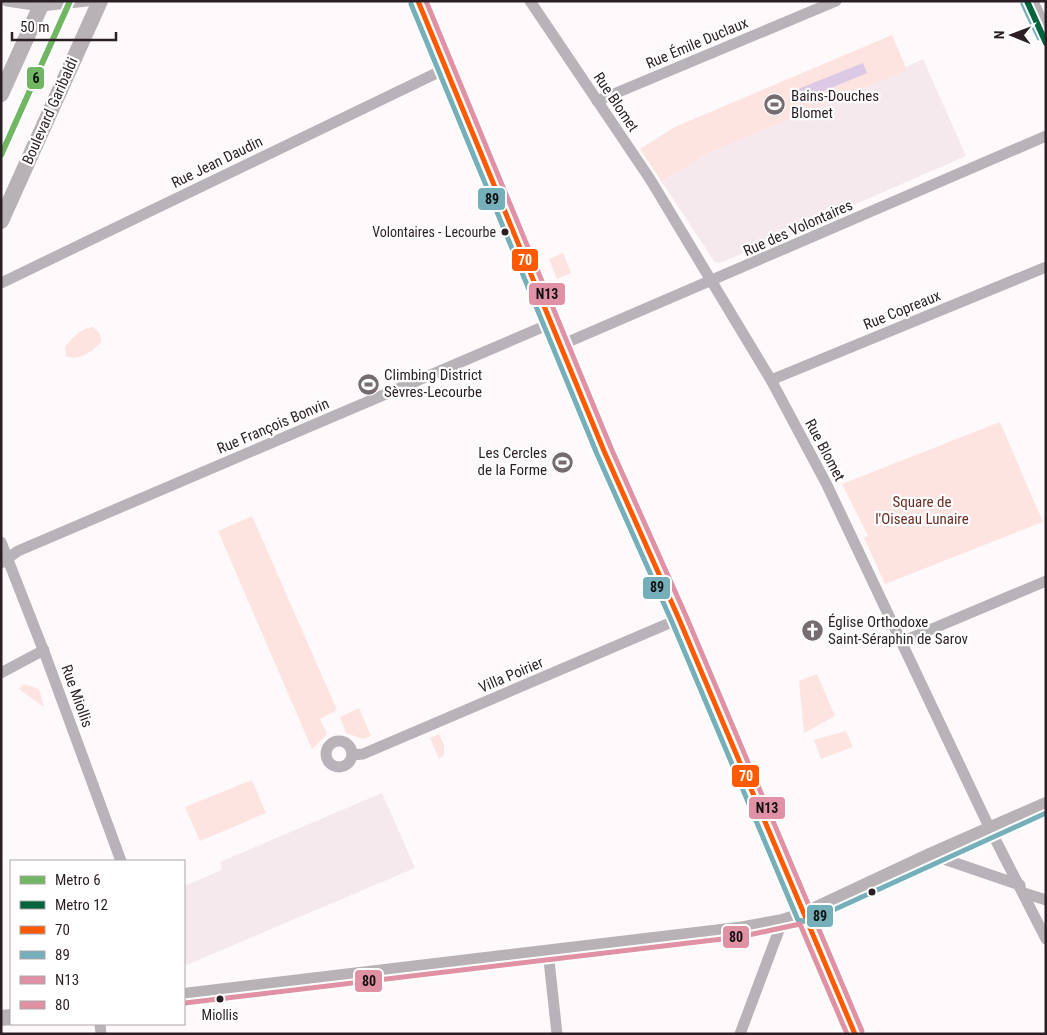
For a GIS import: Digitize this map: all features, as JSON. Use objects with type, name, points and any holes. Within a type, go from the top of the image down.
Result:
[{"type":"main road","name":"Boulevard Garibaldi","points":[[1,221],[100,1]]},
{"type":"main road","points":[[418,1],[604,451],[680,619],[855,1034]]},
{"type":"main road","points":[[1030,1],[1046,35]]},
{"type":"main road","points":[[1,94],[42,4]]},
{"type":"main road","points":[[185,996],[548,951],[738,930],[782,922],[804,915],[1046,804]]},
{"type":"street","points":[[7,1],[42,4],[87,1]]},
{"type":"street","name":"Rue Blomet","points":[[530,1],[650,179],[713,281],[770,380],[826,483],[990,829],[1046,939]]},
{"type":"street","name":"Rue Émile Duclaux","points":[[598,101],[836,1]]},
{"type":"street","name":"Rue Jean Daudin","points":[[1,283],[446,69]]},
{"type":"street","name":"Rue des Volontaires","points":[[561,346],[1046,136]]},
{"type":"street","name":"Rue Copreaux","points":[[770,380],[1046,267]]},
{"type":"street","name":"Rue François Bonvin","points":[[4,561],[18,551],[552,323]]},
{"type":"street","name":"Rue Miollis","points":[[1,542],[4,561],[44,650],[121,860]]},
{"type":"street","points":[[901,642],[1046,582]]},
{"type":"street","name":"Villa Poirier","points":[[352,755],[363,754],[680,619]]},
{"type":"street","points":[[1,673],[44,650]]},
{"type":"street","points":[[932,855],[1046,900]]},
{"type":"street","points":[[740,1034],[782,922]]},
{"type":"street","points":[[548,951],[557,1034]]},
{"type":"shaded area","points":[[923,59],[966,156],[720,263],[714,261],[662,182],[709,153],[907,70],[906,67]]},
{"type":"shaded area","points":[[863,63],[867,73],[797,102],[793,91]]},
{"type":"shaded area","points":[[382,793],[415,868],[185,966],[185,886],[222,870],[220,862]]},
{"type":"green space","name":"Bains-Douches Blomet","points":[[892,35],[907,70],[709,153],[662,182],[640,149],[675,127]]},
{"type":"green space","points":[[563,253],[571,273],[557,279],[549,259]]},
{"type":"green space","points":[[92,327],[99,333],[101,342],[90,352],[80,357],[66,356],[65,347],[70,340],[80,332]]},
{"type":"green space","name":"Square de l'Oiseau Lunaire","points":[[1000,422],[1043,522],[885,584],[864,538],[868,536],[842,484]]},
{"type":"green space","points":[[252,516],[337,710],[320,719],[327,734],[312,749],[218,531]]},
{"type":"green space","points":[[817,674],[835,716],[804,733],[799,681]]},
{"type":"green space","points":[[24,684],[39,689],[44,707],[19,689]]},
{"type":"green space","points":[[359,708],[371,736],[363,739],[346,733],[340,717]]},
{"type":"green space","points":[[846,731],[853,747],[821,759],[814,740]]},
{"type":"green space","points":[[439,734],[444,745],[444,755],[439,759],[430,738]]},
{"type":"green space","points":[[252,780],[266,813],[200,841],[185,807]]},
{"type":"metro line","name":"6","points":[[1,155],[70,1]]},
{"type":"metro line","name":"12","points":[[1027,1],[1046,43]]},
{"type":"transit line","name":"70","points":[[418,1],[604,451],[679,619],[855,1034]]},
{"type":"transit line","name":"N13","points":[[426,1],[611,448],[686,616],[862,1031]]},
{"type":"transit line","name":"89","points":[[411,4],[597,454],[672,622],[798,920],[807,922],[1046,813]]},
{"type":"transit line","name":"89","points":[[1023,4],[1039,38]]},
{"type":"transit line","name":"80","points":[[185,1003],[739,937],[800,924],[847,1034]]},
{"type":"place","name":"Bains-Douches Blomet","points":[[775,105]]},
{"type":"place","name":"Volontaires - Lecourbe","points":[[505,232]]},
{"type":"place","name":"Climbing District Sèvres-Lecourbe","points":[[368,384]]},
{"type":"place","name":"Les Cercles de la Forme","points":[[563,462]]},
{"type":"place","name":"Église Orthodoxe Saint-Séraphin de Sarov","points":[[812,631]]},
{"type":"place","name":"Miollis","points":[[220,999]]}]
